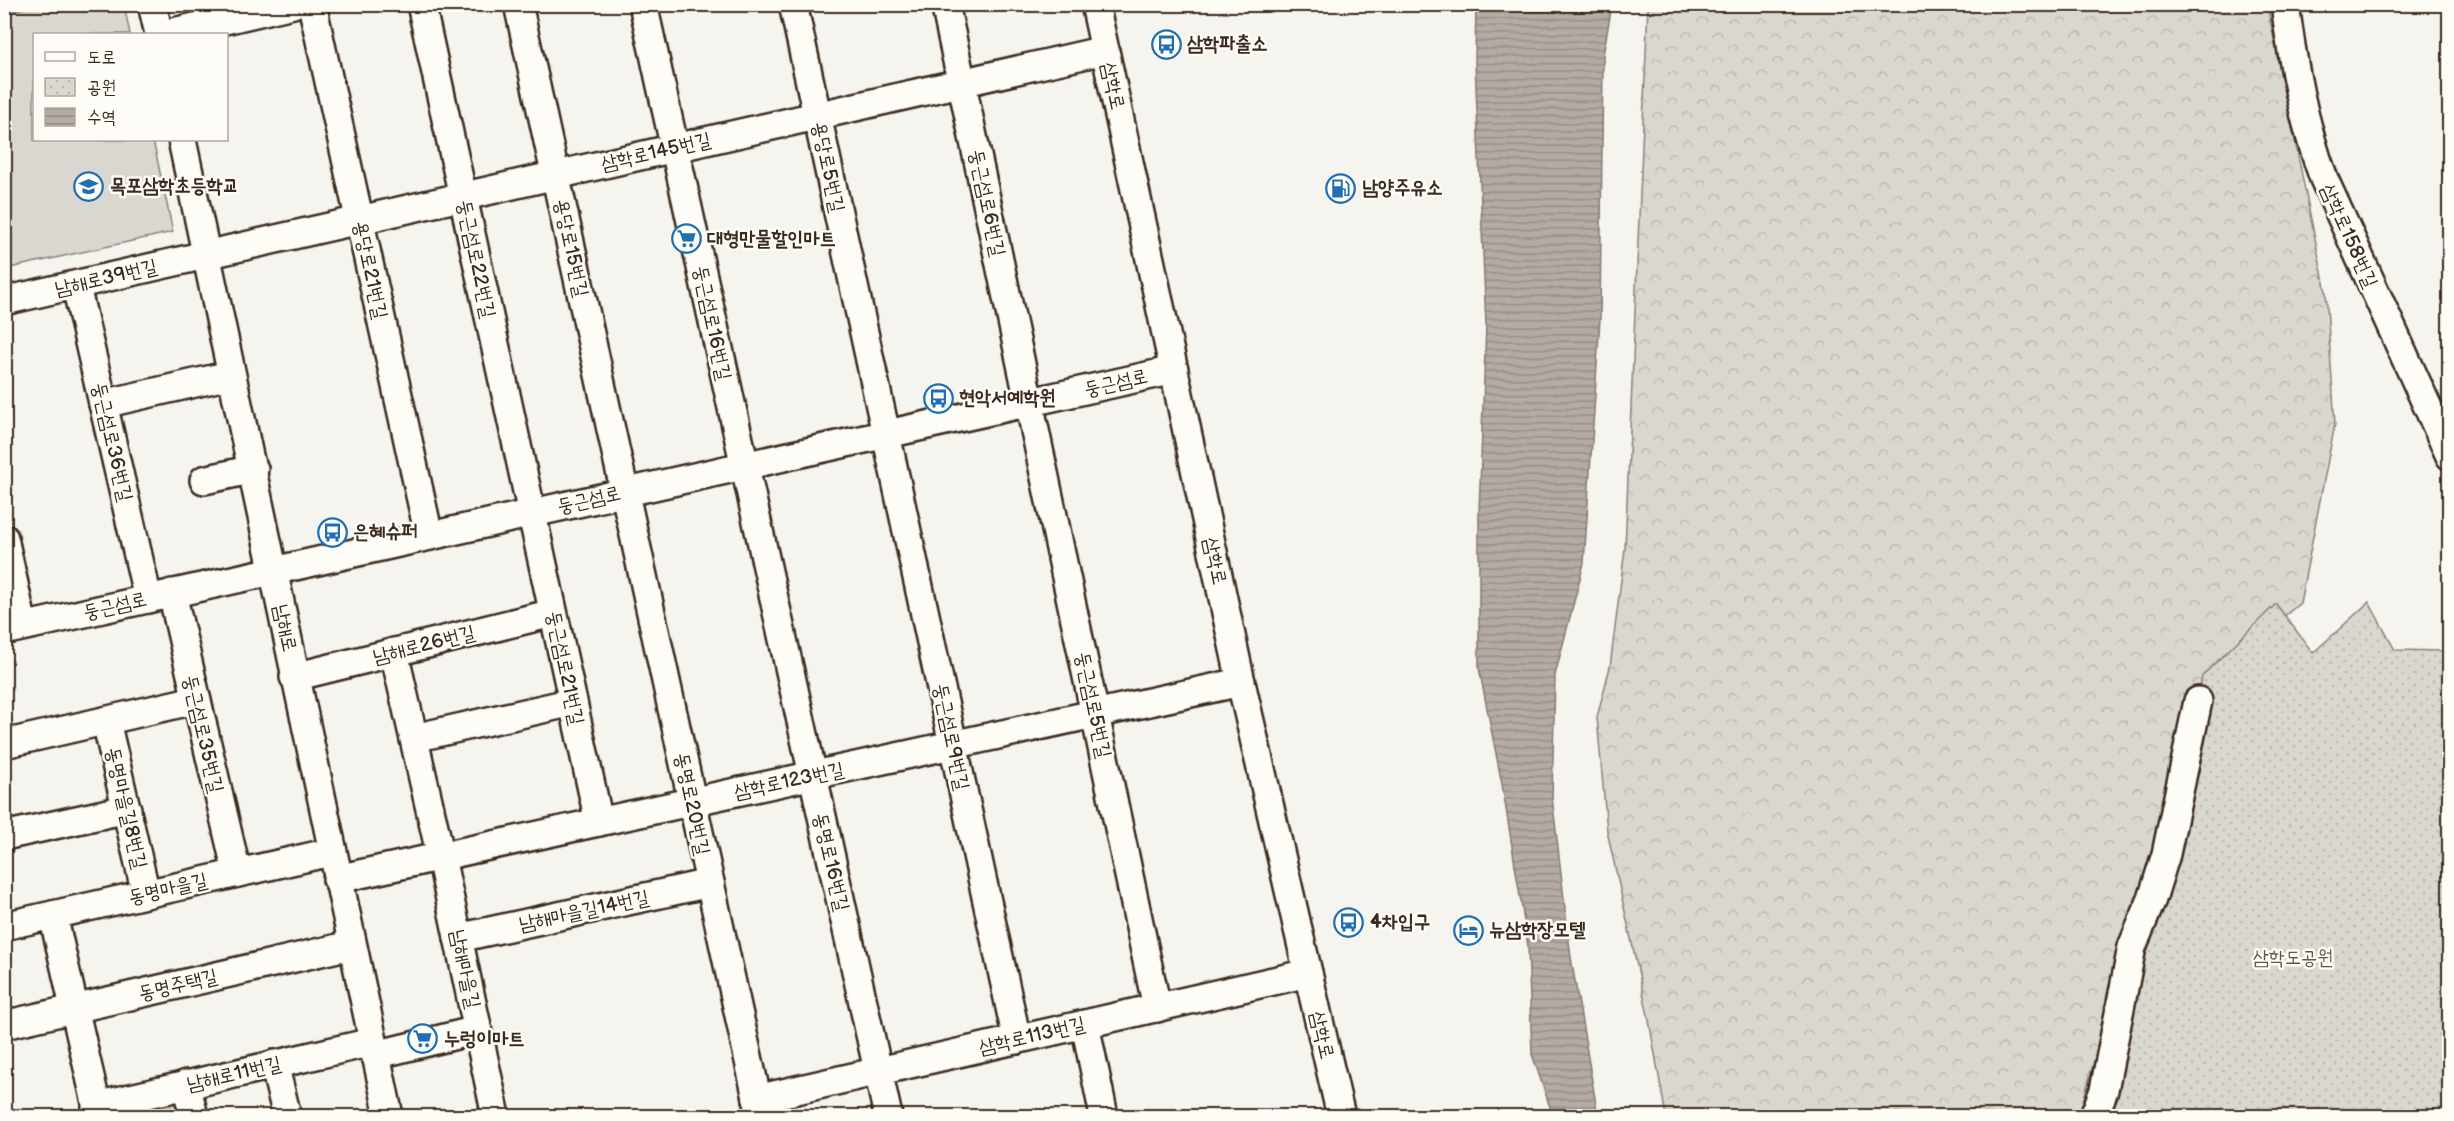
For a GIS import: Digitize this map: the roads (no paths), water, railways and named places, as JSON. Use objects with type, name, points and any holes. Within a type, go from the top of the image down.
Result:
[{"type":"street","points":[[152,4],[159,33]]},
{"type":"street","points":[[169,33],[293,4]]},
{"type":"street","name":"용당로21번길","points":[[312,4],[429,536]]},
{"type":"street","name":"둥근섬로22번길","points":[[421,4],[532,513]]},
{"type":"street","name":"용당로15번길","points":[[518,4],[624,492]]},
{"type":"street","name":"둥근섬로16번길","points":[[643,4],[744,466]]},
{"type":"street","name":"용당로5번길","points":[[793,4],[886,434]]},
{"type":"street","name":"둥근섬로6번길","points":[[945,4],[1029,402]]},
{"type":"street","name":"삼학로","points":[[1095,4],[1241,682],[1341,1116]]},
{"type":"street","name":"삼학로158번길","points":[[2285,4],[2296,82],[2314,151],[2324,179],[2450,456]]},
{"type":"street","name":"삼학로145번길","points":[[207,255],[1105,50]]},
{"type":"street","name":"남해로","points":[[182,141],[254,469],[294,677],[389,1116]]},
{"type":"street","name":"남해로39번길","points":[[4,301],[207,255]]},
{"type":"street","name":"둥근섬로36번길","points":[[76,286],[103,404],[160,596]]},
{"type":"street","name":"둥근섬로","points":[[14,628],[1174,370]]},
{"type":"street","points":[[103,404],[217,378]]},
{"type":"street","name":"둥근섬로5번길","points":[[1029,402],[1157,1008]]},
{"type":"street","name":"둥근섬로9번길","points":[[886,434],[1017,1040]]},
{"type":"street","name":"동명로16번길","points":[[744,466],[888,1116]]},
{"type":"street","points":[[204,480],[254,469]]},
{"type":"street","name":"동명로20번길","points":[[624,492],[759,1108]]},
{"type":"street","name":"둥근섬로21번길","points":[[532,513],[599,822]]},
{"type":"street","points":[[4,538],[14,628]]},
{"type":"street","name":"둥근섬로35번길","points":[[160,596],[195,700],[237,873]]},
{"type":"street","name":"남해로26번길","points":[[294,677],[553,613]]},
{"type":"street","name":"남해마을길","points":[[394,652],[441,857],[496,1116]]},
{"type":"street","name":"삼학로123번길","points":[[337,879],[1241,682]]},
{"type":"street","points":[[4,744],[195,700]]},
{"type":"street","points":[[2094,1116],[2104,1090],[2132,947],[2152,899],[2166,854],[2198,701]]},
{"type":"street","points":[[414,738],[573,702]]},
{"type":"street","name":"동명마을길8번길","points":[[106,721],[146,894]]},
{"type":"street","points":[[4,836],[127,809]]},
{"type":"street","name":"동명마을길","points":[[4,926],[331,852]]},
{"type":"street","name":"남해마을길14번길","points":[[458,938],[710,883]]},
{"type":"street","points":[[53,915],[97,1111]]},
{"type":"street","name":"동명주택길","points":[[4,1025],[351,945]]},
{"type":"street","name":"삼학로113번길","points":[[759,1108],[878,1072],[1308,974]]},
{"type":"street","points":[[1085,1024],[1104,1116]]},
{"type":"street","name":"남해로11번길","points":[[97,1111],[186,1084],[274,1064],[477,1030]]},
{"type":"street","points":[[274,1064],[286,1116]]},
{"type":"street","points":[[186,1084],[194,1116]]},
{"type":"water","points":[[1476,5],[1612,5],[1603,55],[1600,318],[1584,563],[1555,675],[1552,797],[1571,958],[1598,1116],[1553,1116],[1532,1054],[1528,946],[1502,784],[1479,668],[1479,512],[1486,325],[1475,62]]},
{"type":"place","name":"삼학파출소","points":[[1166,44]]},
{"type":"place","name":"목포삼학초등학교","points":[[89,186]]},
{"type":"place","name":"남양주유소","points":[[1341,188]]},
{"type":"place","name":"대형만물할인마트","points":[[686,239]]},
{"type":"place","name":"현악서예학원","points":[[938,398]]},
{"type":"place","name":"은혜슈퍼","points":[[332,532]]},
{"type":"place","name":"4차입구","points":[[1349,922]]},
{"type":"place","name":"뉴삼학장모텔","points":[[1468,930]]},
{"type":"place","name":"누렁이마트","points":[[423,1039]]},
{"type":"park label","name":"삼학도공원","points":[[2293,958]]}]
